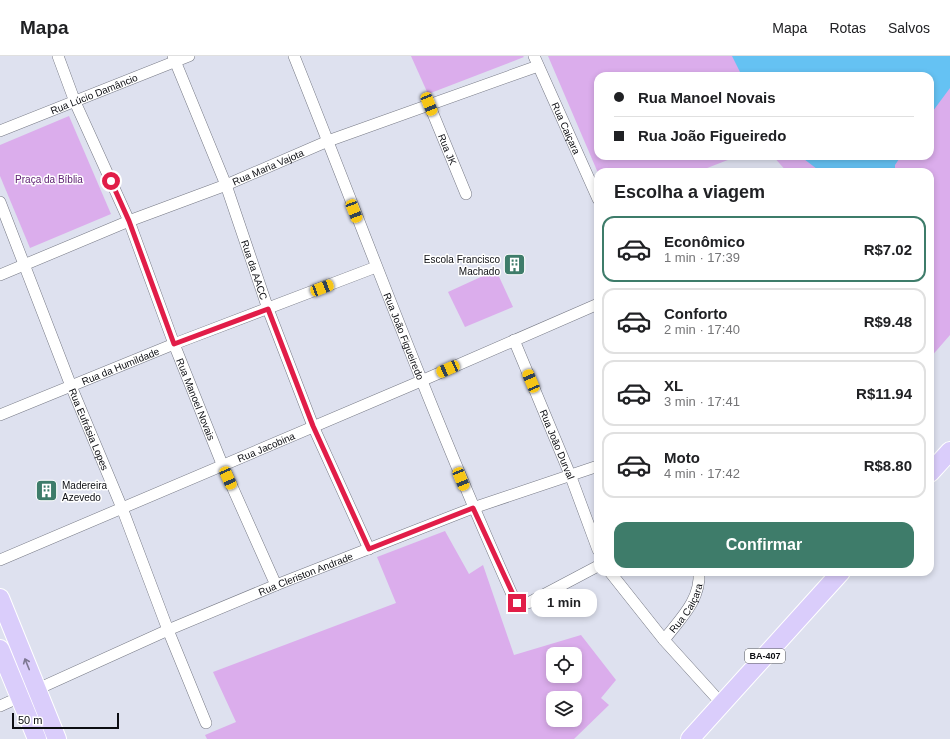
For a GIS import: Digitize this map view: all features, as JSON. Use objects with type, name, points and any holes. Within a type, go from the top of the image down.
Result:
[{"type":"main road","points":[[934,469],[950,451]]},
{"type":"main road","name":"BA-407","points":[[690,739],[837,576]]},
{"type":"main road","points":[[0,598],[57,739]]},
{"type":"main road","points":[[0,650],[37,739]]},
{"type":"street","name":"Rua Manoel Novais","points":[[58,56],[75,102],[129,221],[174,344],[222,464],[276,585]]},
{"type":"street","name":"Rua Lúcio Damâncio","points":[[0,132],[75,102],[174,59],[189,56]]},
{"type":"street","name":"Rua João Figueiredo","points":[[294,56],[421,381],[473,508],[515,601],[520,604],[528,603],[594,568]]},
{"type":"street","name":"Rua da AACC","points":[[174,59],[226,185],[268,309],[313,426],[369,549]]},
{"type":"street","name":"Rua Maria Vajota","points":[[0,275],[129,221],[226,185],[328,141],[429,104],[536,61]]},
{"type":"street","name":"Rua Caiçara","points":[[536,61],[594,190]]},
{"type":"street","name":"Rua JK","points":[[429,104],[466,194]]},
{"type":"street","name":"Rua Eufrásia Lopes","points":[[0,202],[26,264],[71,386],[122,508],[168,630],[206,723]]},
{"type":"street","name":"Rua da Humildade","points":[[0,415],[174,344],[376,267]]},
{"type":"street","name":"Rua Jacobina","points":[[0,560],[594,306]]},
{"type":"street","name":"Rua João Durval","points":[[514,340],[571,476],[594,539]]},
{"type":"street","name":"Rua Cleriston Andrade","points":[[0,706],[168,630],[276,585],[473,508],[594,467]]},
{"type":"street","points":[[613,576],[664,640],[722,704]]},
{"type":"street","name":"Rua Caiçara","points":[[664,640],[697,594],[700,584],[699,576]]},
{"type":"green space","points":[[411,56],[523,56],[524,57],[428,94]]},
{"type":"green space","points":[[548,56],[950,56],[950,335],[934,353],[934,168],[784,168],[776,160],[934,160],[934,72],[594,72],[594,160],[728,160],[707,168],[596,168]]},
{"type":"green space","name":"Praça da Bíblia","points":[[69,116],[111,214],[30,248],[0,176],[0,145]]},
{"type":"green space","points":[[496,270],[513,307],[465,327],[448,292]]},
{"type":"green space","points":[[445,531],[469,574],[483,565],[514,655],[581,635],[616,680],[601,698],[609,705],[574,739],[207,739],[205,735],[236,722],[213,672],[396,603],[377,557]]},
{"type":"water","points":[[732,56],[950,56],[950,88],[934,110],[934,72],[740,72]]},
{"type":"water","points":[[805,160],[898,160],[895,168],[816,168]]},
{"type":"place","name":"Escola Francisco Machado","points":[[515,265]]},
{"type":"place","name":"Madereira Azevedo","points":[[47,491]]},
{"type":"route","points":[[111,181],[129,221],[174,344],[268,309],[313,426],[369,549],[473,508],[517,603]]}]
